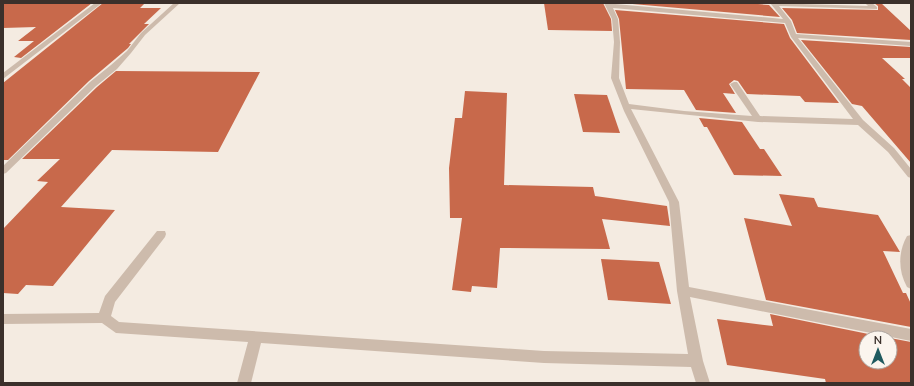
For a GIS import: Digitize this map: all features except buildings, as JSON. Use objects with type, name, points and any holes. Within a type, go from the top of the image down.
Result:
[{"type":"street","points":[[3,77],[99,3]]},
{"type":"street","points":[[3,171],[93,84],[114,68],[143,34],[177,3]]},
{"type":"street","points":[[774,3],[875,8],[868,3]]},
{"type":"street","points":[[774,3],[788,21],[793,36],[860,122],[891,150],[911,175]]},
{"type":"street","points":[[608,4],[788,21]]},
{"type":"street","points":[[608,4],[615,19],[616,26],[617,42],[615,78],[628,111],[674,202],[683,291],[696,361],[703,383]]},
{"type":"street","points":[[793,36],[911,44]]},
{"type":"street","points":[[734,84],[758,119]]},
{"type":"street","points":[[626,106],[682,114],[798,122],[860,122]]},
{"type":"street","points":[[104,318],[109,300],[161,234]]},
{"type":"street","points":[[911,239],[905,255],[911,284]]},
{"type":"street","points":[[683,291],[911,335]]},
{"type":"street","points":[[3,320],[104,318],[116,327],[256,338],[544,357],[696,361]]},
{"type":"street","points":[[244,383],[256,338]]}]
